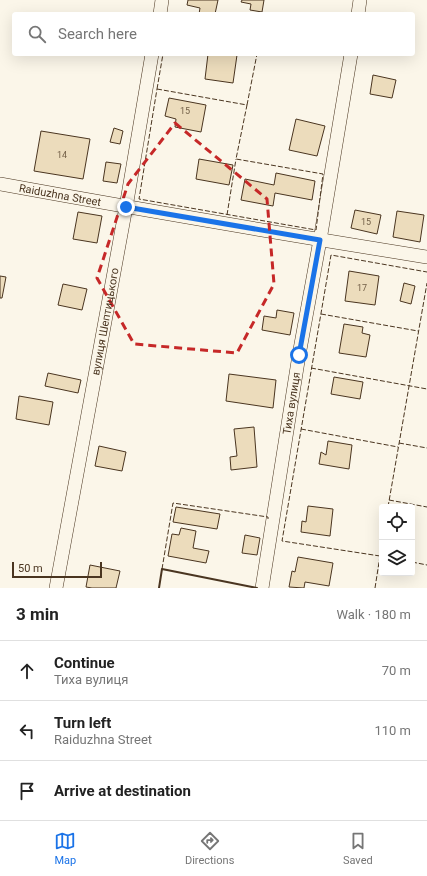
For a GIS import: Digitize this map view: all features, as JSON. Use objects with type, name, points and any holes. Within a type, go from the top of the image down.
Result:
[{"type":"street","points":[[160,12],[162,0]]},
{"type":"street","points":[[358,12],[360,0]]},
{"type":"street","name":"вулиця Шептицького","points":[[56,588],[126,207],[152,56]]},
{"type":"street","name":"Тиха вулиця","points":[[262,588],[299,355],[351,56]]},
{"type":"street","name":"Raiduzhna Street","points":[[0,184],[126,207],[427,257]]},
{"type":"highlighted area","points":[[175,123],[267,199],[274,284],[237,353],[134,344],[97,278],[128,184]]},
{"type":"building","points":[[188,0],[218,0],[215,12],[199,12],[200,8],[187,5]]},
{"type":"building","points":[[242,0],[264,0],[262,12],[250,10],[251,4],[241,2]]},
{"type":"building","points":[[208,56],[237,56],[233,83],[205,79]]},
{"type":"building","points":[[373,75],[396,80],[392,98],[370,94]]},
{"type":"building","points":[[169,98],[206,105],[201,132],[175,127],[176,119],[165,116]]},
{"type":"building","points":[[296,119],[325,126],[317,156],[289,150]]},
{"type":"building","points":[[114,128],[123,131],[120,144],[110,142]]},
{"type":"building","points":[[41,131],[90,139],[83,179],[34,171]]},
{"type":"building","points":[[199,159],[233,165],[229,185],[196,179]]},
{"type":"building","points":[[106,162],[121,164],[117,183],[103,181]]},
{"type":"building","points":[[276,173],[315,181],[312,200],[275,193],[273,206],[241,200],[245,179],[274,185]]},
{"type":"building","points":[[355,210],[381,215],[377,234],[351,228]]},
{"type":"building","points":[[397,211],[424,215],[420,242],[393,237]]},
{"type":"building","points":[[78,212],[102,216],[97,243],[73,239]]},
{"type":"building","points":[[349,271],[379,276],[375,305],[345,301]]},
{"type":"building","points":[[0,276],[6,277],[2,298],[0,298]]},
{"type":"building","points":[[404,283],[415,286],[411,304],[400,301]]},
{"type":"building","points":[[63,284],[87,289],[82,310],[58,305]]},
{"type":"building","points":[[277,310],[294,313],[290,335],[262,330],[264,316],[276,318]]},
{"type":"building","points":[[344,324],[363,327],[362,333],[370,335],[366,357],[339,353]]},
{"type":"building","points":[[48,373],[81,380],[78,393],[45,386]]},
{"type":"building","points":[[229,374],[276,380],[273,408],[226,401]]},
{"type":"building","points":[[334,377],[363,382],[360,399],[331,394]]},
{"type":"building","points":[[19,396],[53,402],[49,425],[16,419]]},
{"type":"building","points":[[254,427],[257,467],[231,470],[230,457],[237,456],[234,429]]},
{"type":"building","points":[[328,441],[352,445],[349,469],[319,464],[321,452],[326,455]]},
{"type":"building","points":[[99,446],[126,452],[122,471],[95,466]]},
{"type":"building","points":[[308,506],[333,509],[330,536],[301,532],[302,521],[306,522]]},
{"type":"building","points":[[176,507],[220,514],[217,529],[173,522]]},
{"type":"building","points":[[181,528],[196,531],[193,548],[209,551],[206,563],[168,556],[172,534],[179,535]]},
{"type":"building","points":[[245,535],[260,538],[257,555],[242,553]]},
{"type":"building","points":[[298,557],[333,563],[329,586],[305,582],[304,588],[289,587],[292,571],[295,572]]},
{"type":"building","points":[[90,565],[120,571],[116,588],[86,587]]},
{"type":"fence","points":[[157,89],[163,56]]},
{"type":"fence","points":[[247,105],[257,56]]},
{"type":"fence","points":[[157,89],[247,105],[236,159],[323,174],[316,230],[139,199],[157,89]]},
{"type":"fence","points":[[227,215],[236,159]]},
{"type":"fence","points":[[379,556],[282,541],[331,255],[427,272]]},
{"type":"fence","points":[[389,504],[427,283]]},
{"type":"fence","points":[[321,314],[418,331]]},
{"type":"fence","points":[[311,368],[427,389]]},
{"type":"fence","points":[[301,429],[398,447]]},
{"type":"fence","points":[[399,443],[427,448]]},
{"type":"fence","points":[[389,500],[427,507]]},
{"type":"fence","points":[[162,569],[173,503],[268,517],[268,519]]},
{"type":"fence","points":[[375,588],[379,562]]},
{"type":"fence","points":[[415,563],[427,565]]},
{"type":"wall","points":[[159,588],[162,569],[257,588]]},
{"type":"route","points":[[126,207],[320,240],[299,355]]}]
